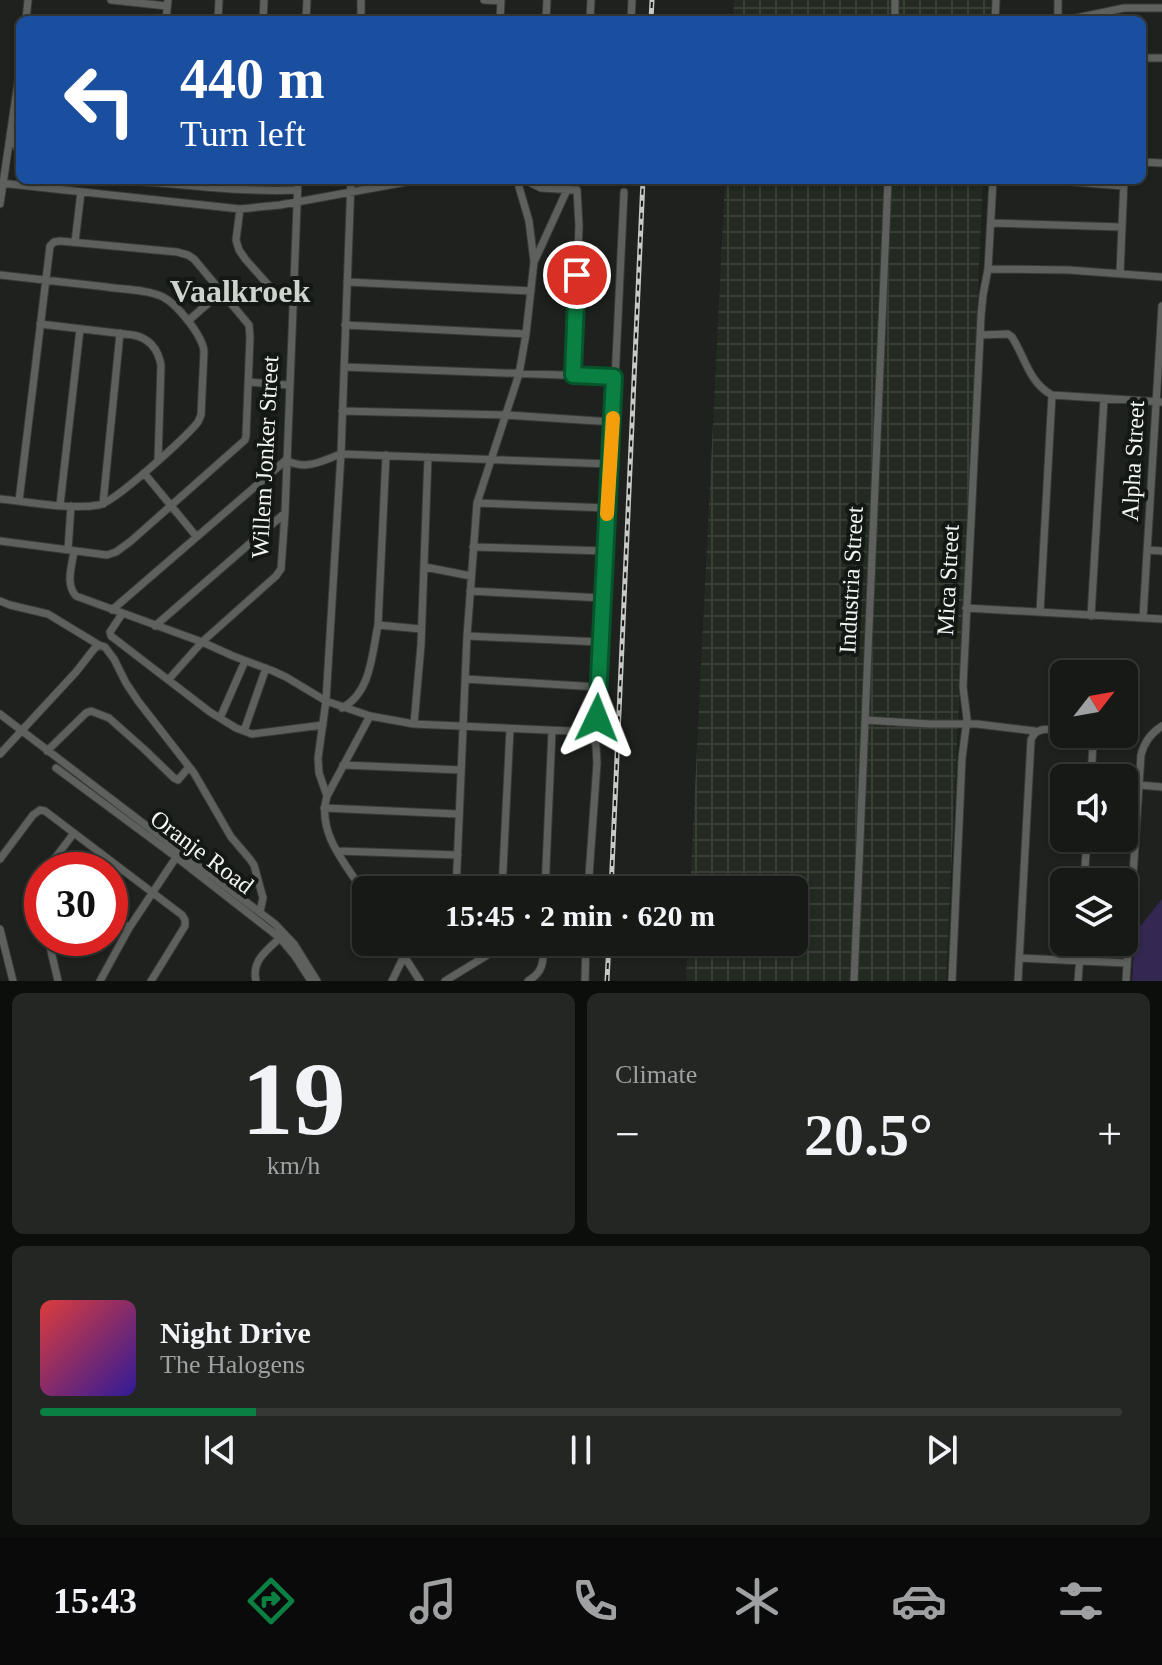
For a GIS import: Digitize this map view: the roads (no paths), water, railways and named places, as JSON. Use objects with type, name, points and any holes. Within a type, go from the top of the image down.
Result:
[{"type":"street","points":[[111,0],[168,3]]},
{"type":"street","points":[[484,0],[501,0]]},
{"type":"street","points":[[1107,0],[1107,11]]},
{"type":"street","points":[[1085,16],[1158,5]]},
{"type":"street","points":[[0,204],[1,183],[16,124]]},
{"type":"street","points":[[11,137],[16,146]]},
{"type":"street","points":[[1,183],[240,209],[395,184]]},
{"type":"street","points":[[144,198],[145,184]]},
{"type":"street","points":[[186,184],[247,190],[297,190]]},
{"type":"street","name":"Willem Jonker Street","points":[[169,679],[202,642],[280,571],[298,184]]},
{"type":"street","points":[[327,796],[319,773],[318,758],[326,701],[341,454],[351,184]]},
{"type":"street","points":[[457,876],[467,636],[477,503],[519,374],[534,262],[529,221],[518,184]]},
{"type":"street","points":[[533,184],[541,188],[577,190],[573,375]]},
{"type":"street","name":"Industria Street","points":[[854,981],[888,184]]},
{"type":"street","name":"Mica Street","points":[[952,981],[962,758],[967,725],[963,687],[966,608],[980,335],[993,184]]},
{"type":"street","points":[[1120,273],[1124,184]]},
{"type":"street","points":[[534,262],[567,190]]},
{"type":"street","points":[[75,242],[81,192]]},
{"type":"street","points":[[589,876],[597,763],[592,732],[598,713],[624,192]]},
{"type":"street","points":[[240,209],[236,240],[239,250],[279,297],[293,302]]},
{"type":"street","points":[[991,223],[1121,227]]},
{"type":"street","points":[[0,541],[111,554],[131,541],[245,440],[250,329],[194,259],[184,253],[75,242],[57,241],[50,246],[19,501]]},
{"type":"street","points":[[988,269],[1162,277]]},
{"type":"street","points":[[0,275],[159,295],[188,321],[204,348],[201,415],[196,424],[158,461],[103,504],[71,506],[0,499]]},
{"type":"street","points":[[347,282],[531,291]]},
{"type":"street","points":[[188,321],[221,292]]},
{"type":"street","name":"Alpha Street","points":[[1143,618],[1150,499],[1158,450],[1162,309]]},
{"type":"street","points":[[40,324],[145,338],[160,360],[158,461]]},
{"type":"street","points":[[345,325],[526,334]]},
{"type":"street","points":[[60,505],[80,329]]},
{"type":"street","points":[[103,504],[120,333]]},
{"type":"street","points":[[980,335],[1008,334],[1012,337],[1031,375],[1039,386],[1052,395],[1159,402]]},
{"type":"street","points":[[344,367],[614,377]]},
{"type":"street","points":[[248,382],[288,385]]},
{"type":"street","points":[[1040,612],[1052,395]]},
{"type":"street","points":[[1091,616],[1104,399]]},
{"type":"street","points":[[342,411],[506,415],[613,422]]},
{"type":"street","points":[[112,610],[286,460],[302,466],[341,454],[611,464]]},
{"type":"street","points":[[342,708],[357,698],[365,683],[378,625],[386,455]]},
{"type":"street","points":[[414,724],[425,567],[428,457]]},
{"type":"street","points":[[144,473],[196,536]]},
{"type":"street","points":[[1150,499],[1162,500]]},
{"type":"street","points":[[477,503],[607,508]]},
{"type":"street","points":[[71,506],[69,583],[71,591],[79,597],[266,668],[326,701],[370,716],[414,724],[592,732]]},
{"type":"street","points":[[155,626],[285,513]]},
{"type":"street","points":[[473,547],[605,551]]},
{"type":"street","points":[[1147,550],[1162,551]]},
{"type":"street","points":[[425,567],[471,576]]},
{"type":"street","points":[[470,591],[602,598]]},
{"type":"street","points":[[0,601],[48,614],[105,647],[138,701],[189,767],[231,837],[254,865],[263,898],[260,912]]},
{"type":"street","points":[[966,608],[1162,619]]},
{"type":"street","points":[[122,614],[110,632],[111,636],[220,718],[252,734],[323,725]]},
{"type":"street","points":[[378,625],[421,629]]},
{"type":"street","points":[[467,636],[600,642]]},
{"type":"street","points":[[0,754],[99,645]]},
{"type":"street","points":[[220,718],[245,661]]},
{"type":"street","points":[[244,731],[266,668]]},
{"type":"street","points":[[465,679],[598,687]]},
{"type":"street","points":[[47,751],[91,711],[109,718],[174,778],[178,780],[189,767]]},
{"type":"street","points":[[0,714],[178,854],[260,912],[300,952],[317,981]]},
{"type":"street","points":[[354,876],[326,828],[324,808],[327,796],[370,716]]},
{"type":"street","points":[[865,720],[1050,729]]},
{"type":"street","points":[[1126,981],[1142,749],[1162,726]]},
{"type":"street","points":[[503,876],[510,729]]},
{"type":"street","points":[[546,876],[552,731]]},
{"type":"street","points":[[1018,981],[1031,740],[1035,731]]},
{"type":"street","points":[[343,765],[461,770]]},
{"type":"street","name":"Oranje Road","points":[[56,768],[178,854],[282,936],[311,981]]},
{"type":"street","points":[[1139,785],[1162,787]]},
{"type":"street","points":[[324,808],[459,814]]},
{"type":"street","points":[[0,859],[40,810],[182,915],[186,922],[182,932],[151,981]]},
{"type":"street","points":[[60,852],[74,833]]},
{"type":"street","points":[[338,851],[458,855]]},
{"type":"street","points":[[100,981],[129,928],[178,854]]},
{"type":"street","points":[[0,929],[13,981]]},
{"type":"street","points":[[256,981],[257,962],[282,936]]},
{"type":"street","points":[[52,956],[58,981]]},
{"type":"street","points":[[392,981],[404,956]]},
{"type":"street","points":[[404,956],[420,981]]},
{"type":"street","points":[[445,981],[486,956]]},
{"type":"street","points":[[528,981],[537,976],[542,956]]},
{"type":"street","points":[[585,981],[586,956]]},
{"type":"street","points":[[1078,981],[1080,956]]},
{"type":"street","points":[[1019,958],[1127,963]]},
{"type":"railway","points":[[651,16],[652,0]]},
{"type":"railway","points":[[612,876],[643,184]]},
{"type":"railway","points":[[607,981],[608,956]]},
{"type":"district","name":"Vaalkroek","points":[[240,291]]}]
